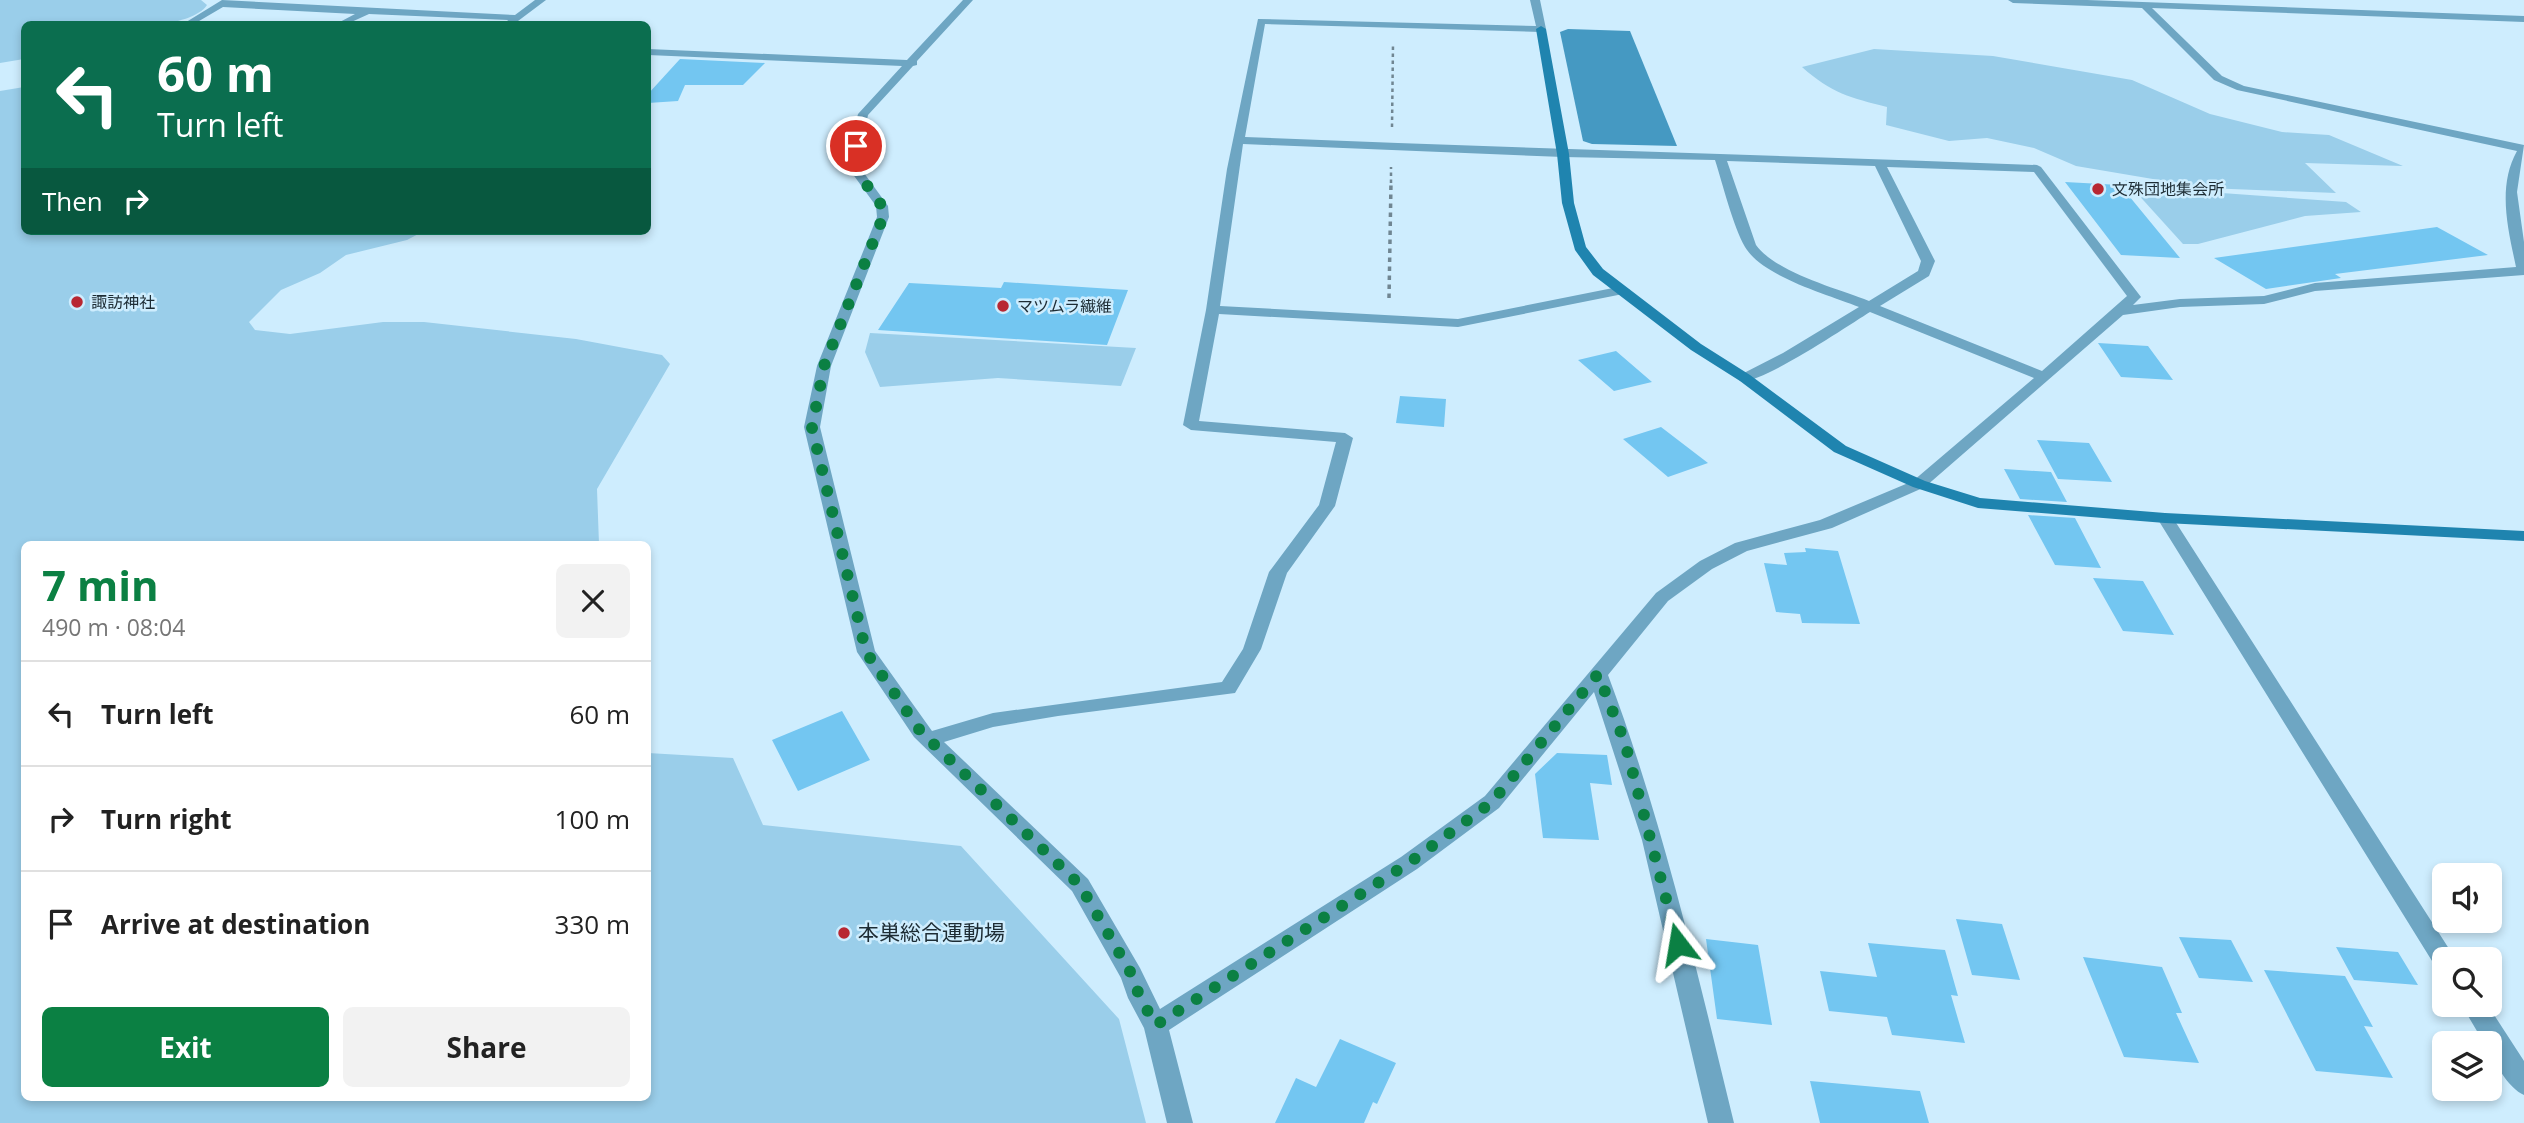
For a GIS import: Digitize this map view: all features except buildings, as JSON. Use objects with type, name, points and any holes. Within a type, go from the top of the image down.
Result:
[{"type":"street","points":[[283,8],[297,0]]},
{"type":"street","points":[[193,21],[227,2],[283,8],[512,21],[541,0]]},
{"type":"street","points":[[968,0],[913,63],[863,114],[856,146],[858,173],[882,206],[883,217],[824,366],[812,428],[866,652],[921,732],[1080,885],[1132,975],[1140,998],[1156,1025],[1180,1123]]},
{"type":"street","points":[[1535,0],[1563,154],[1569,203],[1580,247],[1598,272],[1840,449],[1919,484],[1978,503],[2165,518],[2524,536]]},
{"type":"street","points":[[2013,0],[2524,19]]},
{"type":"street","points":[[2116,312],[2180,303],[2264,300],[2315,287],[2524,270],[2512,208],[2513,170],[2523,149],[2241,88],[2218,78],[2146,7]]},
{"type":"street","points":[[347,21],[369,11]]},
{"type":"street","points":[[929,739],[993,720],[1032,713],[1228,688],[1252,649],[1278,572],[1327,506],[1345,439],[1191,425],[1213,310],[1233,169],[1261,21],[1541,29]]},
{"type":"street","points":[[651,52],[913,63]]},
{"type":"street","points":[[1156,1025],[1409,863],[1492,802],[1662,597],[1706,565],[1741,547],[1826,524],[1919,484],[2134,297],[2037,169],[1720,156],[1563,154],[1240,140]]},
{"type":"street","points":[[1720,156],[1750,245],[1758,256],[1780,270],[2044,377]]},
{"type":"street","points":[[1745,378],[1788,356],[1924,273],[1928,261],[1879,162]]},
{"type":"street","points":[[1213,310],[1458,323],[1623,290]]},
{"type":"street","points":[[2165,518],[2436,947]]},
{"type":"street","points":[[1598,674],[1625,743],[1653,842],[1721,1123]]},
{"type":"street","points":[[2481,1017],[2524,1083]]},
{"type":"path","points":[[1389,320],[1393,23]]},
{"type":"shaded area","points":[[0,0],[201,0],[207,5],[194,15],[178,21],[21,21],[21,60],[0,63]]},
{"type":"shaded area","points":[[1568,29],[1630,31],[1677,146],[1592,144],[1583,141],[1560,32]]},
{"type":"shaded area","points":[[1874,49],[1993,56],[2132,80],[2210,114],[2282,132],[2329,135],[2403,166],[2305,163],[2336,193],[2206,188],[2076,166],[2034,148],[1987,138],[1949,141],[1886,125],[1887,107],[1842,93],[1822,83],[1802,67]]},
{"type":"shaded area","points":[[21,88],[21,235],[416,235],[407,240],[346,255],[320,273],[281,290],[249,322],[255,330],[290,334],[383,322],[424,322],[576,339],[662,355],[670,364],[597,489],[599,541],[21,541],[21,1101],[651,1101],[651,753],[733,758],[763,825],[961,846],[1119,1019],[1146,1123],[0,1123],[0,91]]},
{"type":"shaded area","points":[[2125,180],[2180,190],[2346,202],[2361,212],[2305,216],[2198,244],[2183,244]]},
{"type":"shaded area","points":[[870,333],[1136,348],[1121,386],[998,378],[880,387],[865,352]]},
{"type":"place","name":"文殊団地集会所","points":[[2098,189]]},
{"type":"place","name":"諏訪神社","points":[[77,302]]},
{"type":"place","name":"マツムラ繊維","points":[[1003,306]]},
{"type":"place","name":"本巣総合運動場","points":[[844,933]]},
{"type":"route","points":[[856,146],[858,173],[882,206],[883,217],[824,366],[812,428],[866,652],[921,732],[1080,885],[1132,975],[1140,998],[1156,1025],[1409,863],[1492,802],[1598,674],[1625,743],[1678,944]]}]
